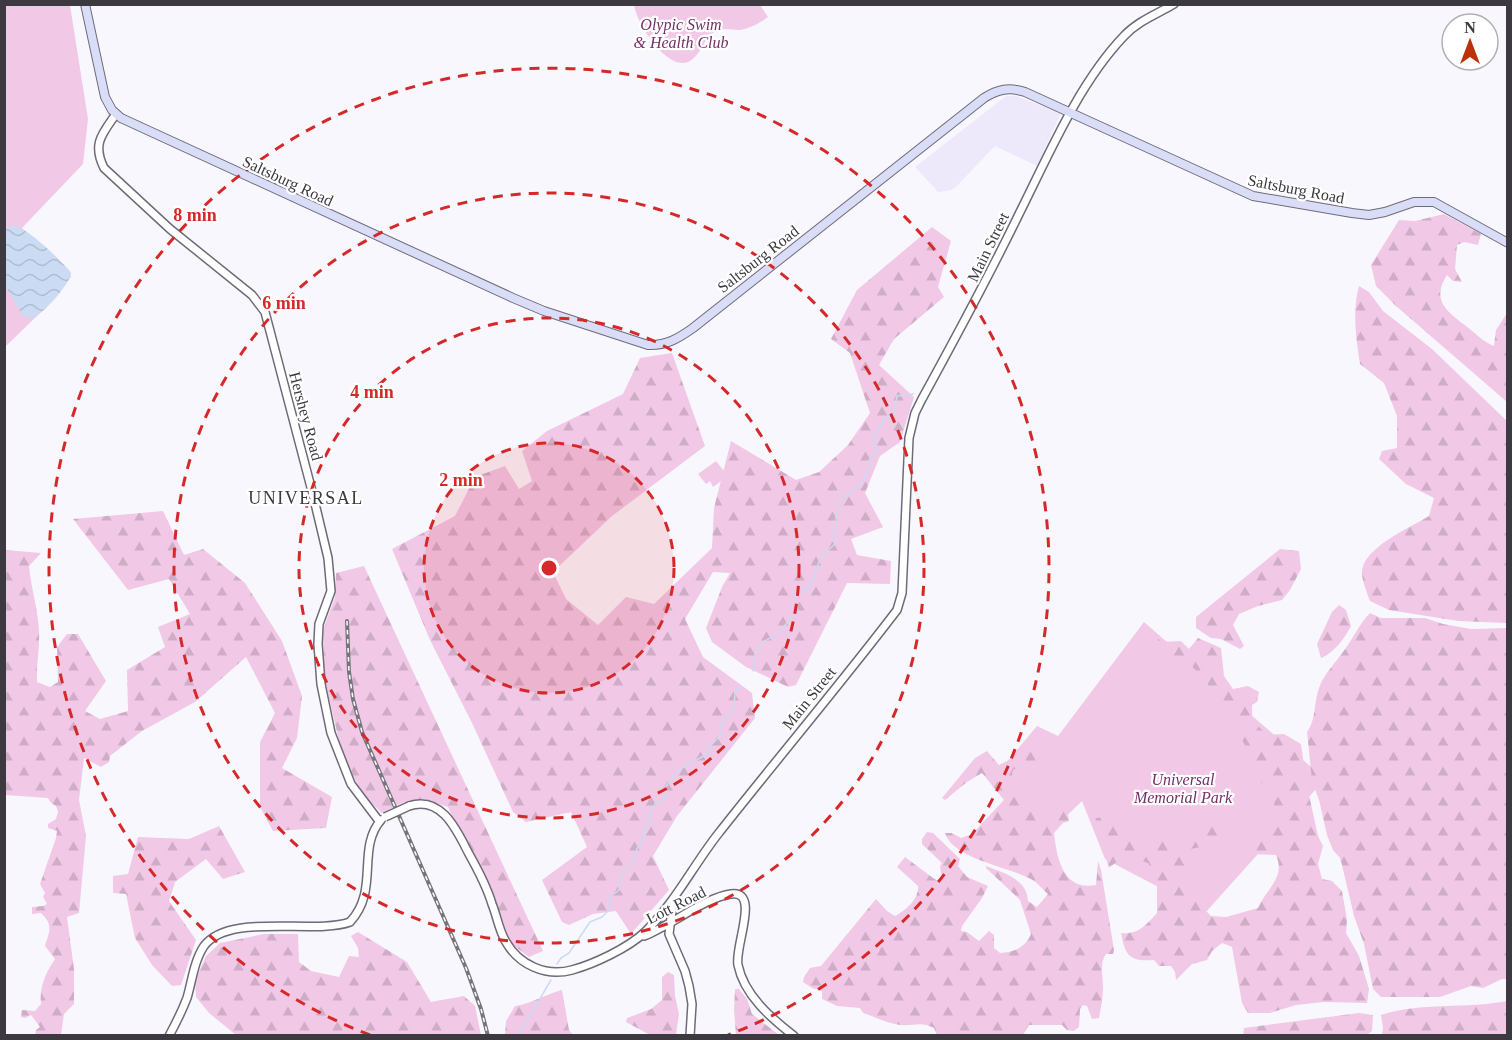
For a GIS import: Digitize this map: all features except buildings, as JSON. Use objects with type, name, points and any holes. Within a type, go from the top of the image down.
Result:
[{"type":"main road","points":[[85,4],[105,97],[116,114]]},
{"type":"main road","name":"Saltsburg Road","points":[[116,114],[141,129],[513,298],[544,311],[628,339],[654,345],[677,339],[693,328],[991,93],[1013,88],[1253,196],[1369,215],[1414,202],[1434,202],[1508,243]]},
{"type":"street","name":"Main Street","points":[[382,819],[418,804],[433,806],[451,821],[479,874],[505,941],[513,952],[531,966],[544,971],[571,970],[613,952],[638,938],[654,923],[711,843],[897,610],[902,593],[909,438],[915,413],[973,308],[1069,113],[1125,34],[1174,4]]},
{"type":"street","name":"Hershey Road","points":[[116,114],[101,136],[98,146],[104,168],[170,230],[252,295],[265,312],[313,495],[329,566],[331,591],[319,624],[318,644],[321,684],[331,733],[343,769],[351,784],[382,819]]},
{"type":"street","points":[[170,1035],[184,1006],[204,947],[218,935],[261,926],[329,926],[350,922],[363,904],[372,835],[382,819]]},
{"type":"street","name":"Lott Road","points":[[638,938],[669,925],[723,896],[738,894],[742,896],[746,900],[746,911],[737,955],[743,981],[769,1017],[795,1035]]},
{"type":"street","points":[[673,899],[669,934],[685,970],[689,986],[692,1005],[690,1035]]},
{"type":"shaded area","points":[[1006,96],[1016,96],[1061,113],[1037,166],[995,146],[955,188],[938,192],[915,167]]},
{"type":"green space","points":[[5,5],[70,5],[88,119],[83,164],[22,228],[69,270],[71,277],[37,316],[5,347]]},
{"type":"green space","name":"Olypic Swim & Health Club","points":[[634,5],[760,5],[768,17],[747,28],[725,29],[712,33],[694,58],[681,63],[672,60],[654,44],[640,23]]},
{"type":"green space","points":[[1444,214],[1481,234],[1478,245],[1464,242],[1457,245],[1455,269],[1462,282],[1453,281],[1447,275],[1440,293],[1441,300],[1456,319],[1494,346],[1496,330],[1507,313],[1507,402],[1376,286],[1371,265],[1399,220],[1415,221]]},
{"type":"green space","points":[[932,227],[951,241],[938,287],[944,297],[894,339],[879,365],[914,397],[900,442],[880,456],[865,493],[883,527],[851,539],[857,555],[891,561],[890,584],[847,583],[796,685],[788,687],[746,667],[712,642],[706,628],[730,573],[713,572],[685,619],[703,657],[752,693],[755,718],[677,816],[653,856],[669,890],[631,934],[616,911],[593,914],[569,925],[562,922],[542,880],[587,847],[571,812],[526,822],[513,812],[430,640],[392,549],[455,516],[475,477],[505,466],[519,489],[532,481],[522,451],[547,431],[623,394],[640,358],[672,353],[705,446],[612,516],[553,572],[566,599],[598,625],[626,597],[654,604],[712,548],[714,508],[731,441],[796,480],[819,472],[848,445],[870,413],[850,353],[831,339],[857,290]]},
{"type":"green space","points":[[1359,286],[1369,292],[1383,311],[1432,349],[1507,421],[1507,623],[1458,621],[1389,610],[1370,601],[1362,575],[1363,565],[1369,556],[1387,540],[1429,516],[1434,498],[1406,484],[1379,459],[1382,451],[1397,448],[1397,416],[1384,383],[1360,364],[1355,315]]},
{"type":"green space","points":[[716,461],[728,476],[713,487],[710,481],[706,484],[698,474]]},
{"type":"green space","points":[[163,511],[184,555],[203,549],[245,583],[282,641],[302,696],[297,738],[282,768],[332,797],[326,828],[273,831],[260,807],[260,742],[275,713],[246,657],[195,702],[142,731],[110,756],[109,762],[101,767],[84,758],[79,800],[86,836],[79,913],[67,917],[74,969],[74,1004],[64,1014],[61,1035],[35,1035],[36,1030],[40,1027],[31,1015],[21,1017],[22,1010],[35,1011],[41,1004],[44,980],[55,959],[45,946],[49,933],[48,921],[41,913],[32,914],[32,907],[47,904],[40,884],[57,831],[48,828],[48,824],[56,819],[58,812],[56,806],[48,798],[5,795],[5,550],[41,553],[29,566],[39,631],[37,682],[50,687],[58,682],[57,647],[67,634],[78,634],[106,681],[85,711],[100,719],[128,711],[127,670],[165,647],[158,627],[190,614],[169,579],[128,590],[73,519]]},
{"type":"green space","points":[[1280,549],[1299,551],[1301,569],[1282,600],[1239,614],[1233,625],[1244,646],[1240,649],[1221,639],[1211,638],[1196,628],[1196,617]]},
{"type":"green space","points":[[364,566],[543,951],[529,957],[510,943],[448,807],[425,799],[404,802],[382,813],[364,796],[343,758],[324,676],[323,630],[335,597],[336,573]]},
{"type":"green space","points":[[1339,605],[1346,610],[1351,626],[1339,645],[1321,658],[1317,644],[1332,612]]},
{"type":"green space","points":[[1370,613],[1381,618],[1425,618],[1471,629],[1507,628],[1507,979],[1483,988],[1471,986],[1440,997],[1381,997],[1373,989],[1364,944],[1354,916],[1340,858],[1333,850],[1327,835],[1312,781],[1307,732],[1323,679]]},
{"type":"green space","name":"Universal Memorial Park","points":[[1144,622],[1325,779],[1206,912],[1105,859],[1082,801],[1050,832],[991,781],[1037,726],[1058,736]]},
{"type":"green space","points":[[1146,629],[1162,642],[1181,641],[1189,649],[1198,638],[1221,648],[1224,676],[1233,689],[1248,686],[1259,692],[1257,702],[1252,705],[1252,720],[1267,735],[1284,734],[1301,744],[1307,786],[1318,836],[1323,846],[1318,864],[1322,879],[1332,881],[1342,891],[1347,920],[1346,933],[1359,956],[1369,989],[1367,1003],[1324,1002],[1296,1005],[1270,1013],[1248,1013],[1242,1003],[1232,947],[1222,943],[1212,951],[1207,960],[1192,964],[1176,980],[1171,966],[1159,966],[1154,960],[1134,958],[1124,947],[1121,933],[1137,931],[1157,913],[1157,879],[1148,863],[1137,860],[1118,861],[1109,868],[1095,822],[1096,818],[1116,816],[1135,834],[1147,839],[1160,840],[1187,837],[1211,825],[1217,833],[1219,843],[1191,849],[1187,869],[1194,894],[1211,916],[1226,917],[1258,908],[1274,883],[1279,870],[1276,855],[1246,854],[1233,857],[1246,847],[1257,830],[1265,833],[1271,832],[1280,821],[1280,814],[1274,808],[1274,792],[1254,777],[1248,751],[1226,711],[1206,682],[1191,665],[1178,661],[1149,641],[1143,641],[1123,666],[1119,664]]},
{"type":"green space","points":[[1029,750],[1036,752],[1036,761],[1013,770],[1012,783],[1017,794],[1035,811],[1067,809],[1069,821],[1063,823],[1054,833],[1060,862],[1069,878],[1085,886],[1096,885],[1098,861],[1101,870],[1114,950],[1113,954],[1106,954],[1103,962],[1103,992],[1099,1018],[1092,1019],[1087,1006],[1083,1005],[1080,1009],[1079,1027],[1074,1031],[1067,1030],[1062,1025],[1029,1025],[1023,1035],[937,1035],[934,1028],[929,1026],[896,1024],[863,1013],[860,1008],[837,1006],[822,999],[822,991],[803,982],[810,968],[821,966],[876,899],[895,916],[911,904],[918,891],[918,886],[897,867],[905,857],[938,881],[942,879],[940,866],[942,863],[922,844],[922,839],[927,832],[933,833],[960,859],[958,866],[967,877],[988,886],[961,931],[967,932],[979,941],[989,931],[994,935],[994,948],[1000,953],[1010,952],[1026,943],[1031,934],[1020,900],[986,866],[1007,874],[1019,882],[1027,893],[1028,901],[1037,907],[1048,894],[1036,882],[1024,876],[959,850],[950,842],[945,833],[952,833],[961,838],[972,834],[1004,800],[982,773],[945,800],[942,798],[975,758],[987,751],[999,765]]},
{"type":"green space","points":[[219,826],[245,872],[223,879],[206,859],[175,882],[169,901],[196,940],[181,985],[172,986],[152,965],[135,938],[126,894],[113,893],[113,876],[128,874],[138,837],[189,839]]},
{"type":"green space","points":[[358,932],[407,962],[431,1002],[464,996],[475,1006],[481,1035],[236,1035],[209,1013],[196,997],[195,980],[206,956],[220,943],[264,934],[298,934],[299,962],[311,971],[339,977],[349,956],[359,957],[358,948],[351,936]]},
{"type":"green space","points":[[668,972],[674,975],[679,1014],[676,1035],[650,1035],[626,1022],[627,1018],[651,1009],[662,1000],[662,977]]},
{"type":"green space","points":[[735,989],[739,989],[747,999],[752,1014],[779,1035],[736,1035]]},
{"type":"green space","points":[[562,990],[569,1030],[573,1035],[505,1035],[506,1021],[515,1006]]},
{"type":"green space","points":[[1507,1001],[1507,1035],[1382,1035],[1381,1015],[1412,1008]]},
{"type":"green space","points":[[1359,1013],[1373,1015],[1372,1031],[1367,1035],[1243,1036],[1244,1028]]},
{"type":"water","points":[[12,225],[34,237],[71,273],[70,278],[55,298],[33,318],[23,316],[5,285],[5,230]]},
{"type":"waterway","points":[[753,671],[758,649],[765,641],[775,636],[798,612],[794,594],[809,590],[810,581],[813,579],[821,556],[835,544],[836,517],[841,500],[863,482],[871,465],[869,460],[877,452],[873,441],[883,420],[894,413],[897,396],[913,394]]},
{"type":"waterway","points":[[557,964],[569,953],[590,922],[602,917],[608,911],[610,897],[619,890],[622,872],[634,862],[637,849],[644,839],[644,828],[651,823],[648,816],[655,804],[666,797],[665,788],[677,771],[707,754],[711,745],[721,735],[722,723],[734,709],[735,692],[740,685]]},
{"type":"waterway","points":[[518,1036],[551,980]]},
{"type":"railway","points":[[347,621],[349,672],[353,699],[362,732],[466,968],[488,1036]]},
{"type":"district","name":"UNIVERSAL","points":[[306,498]]}]
